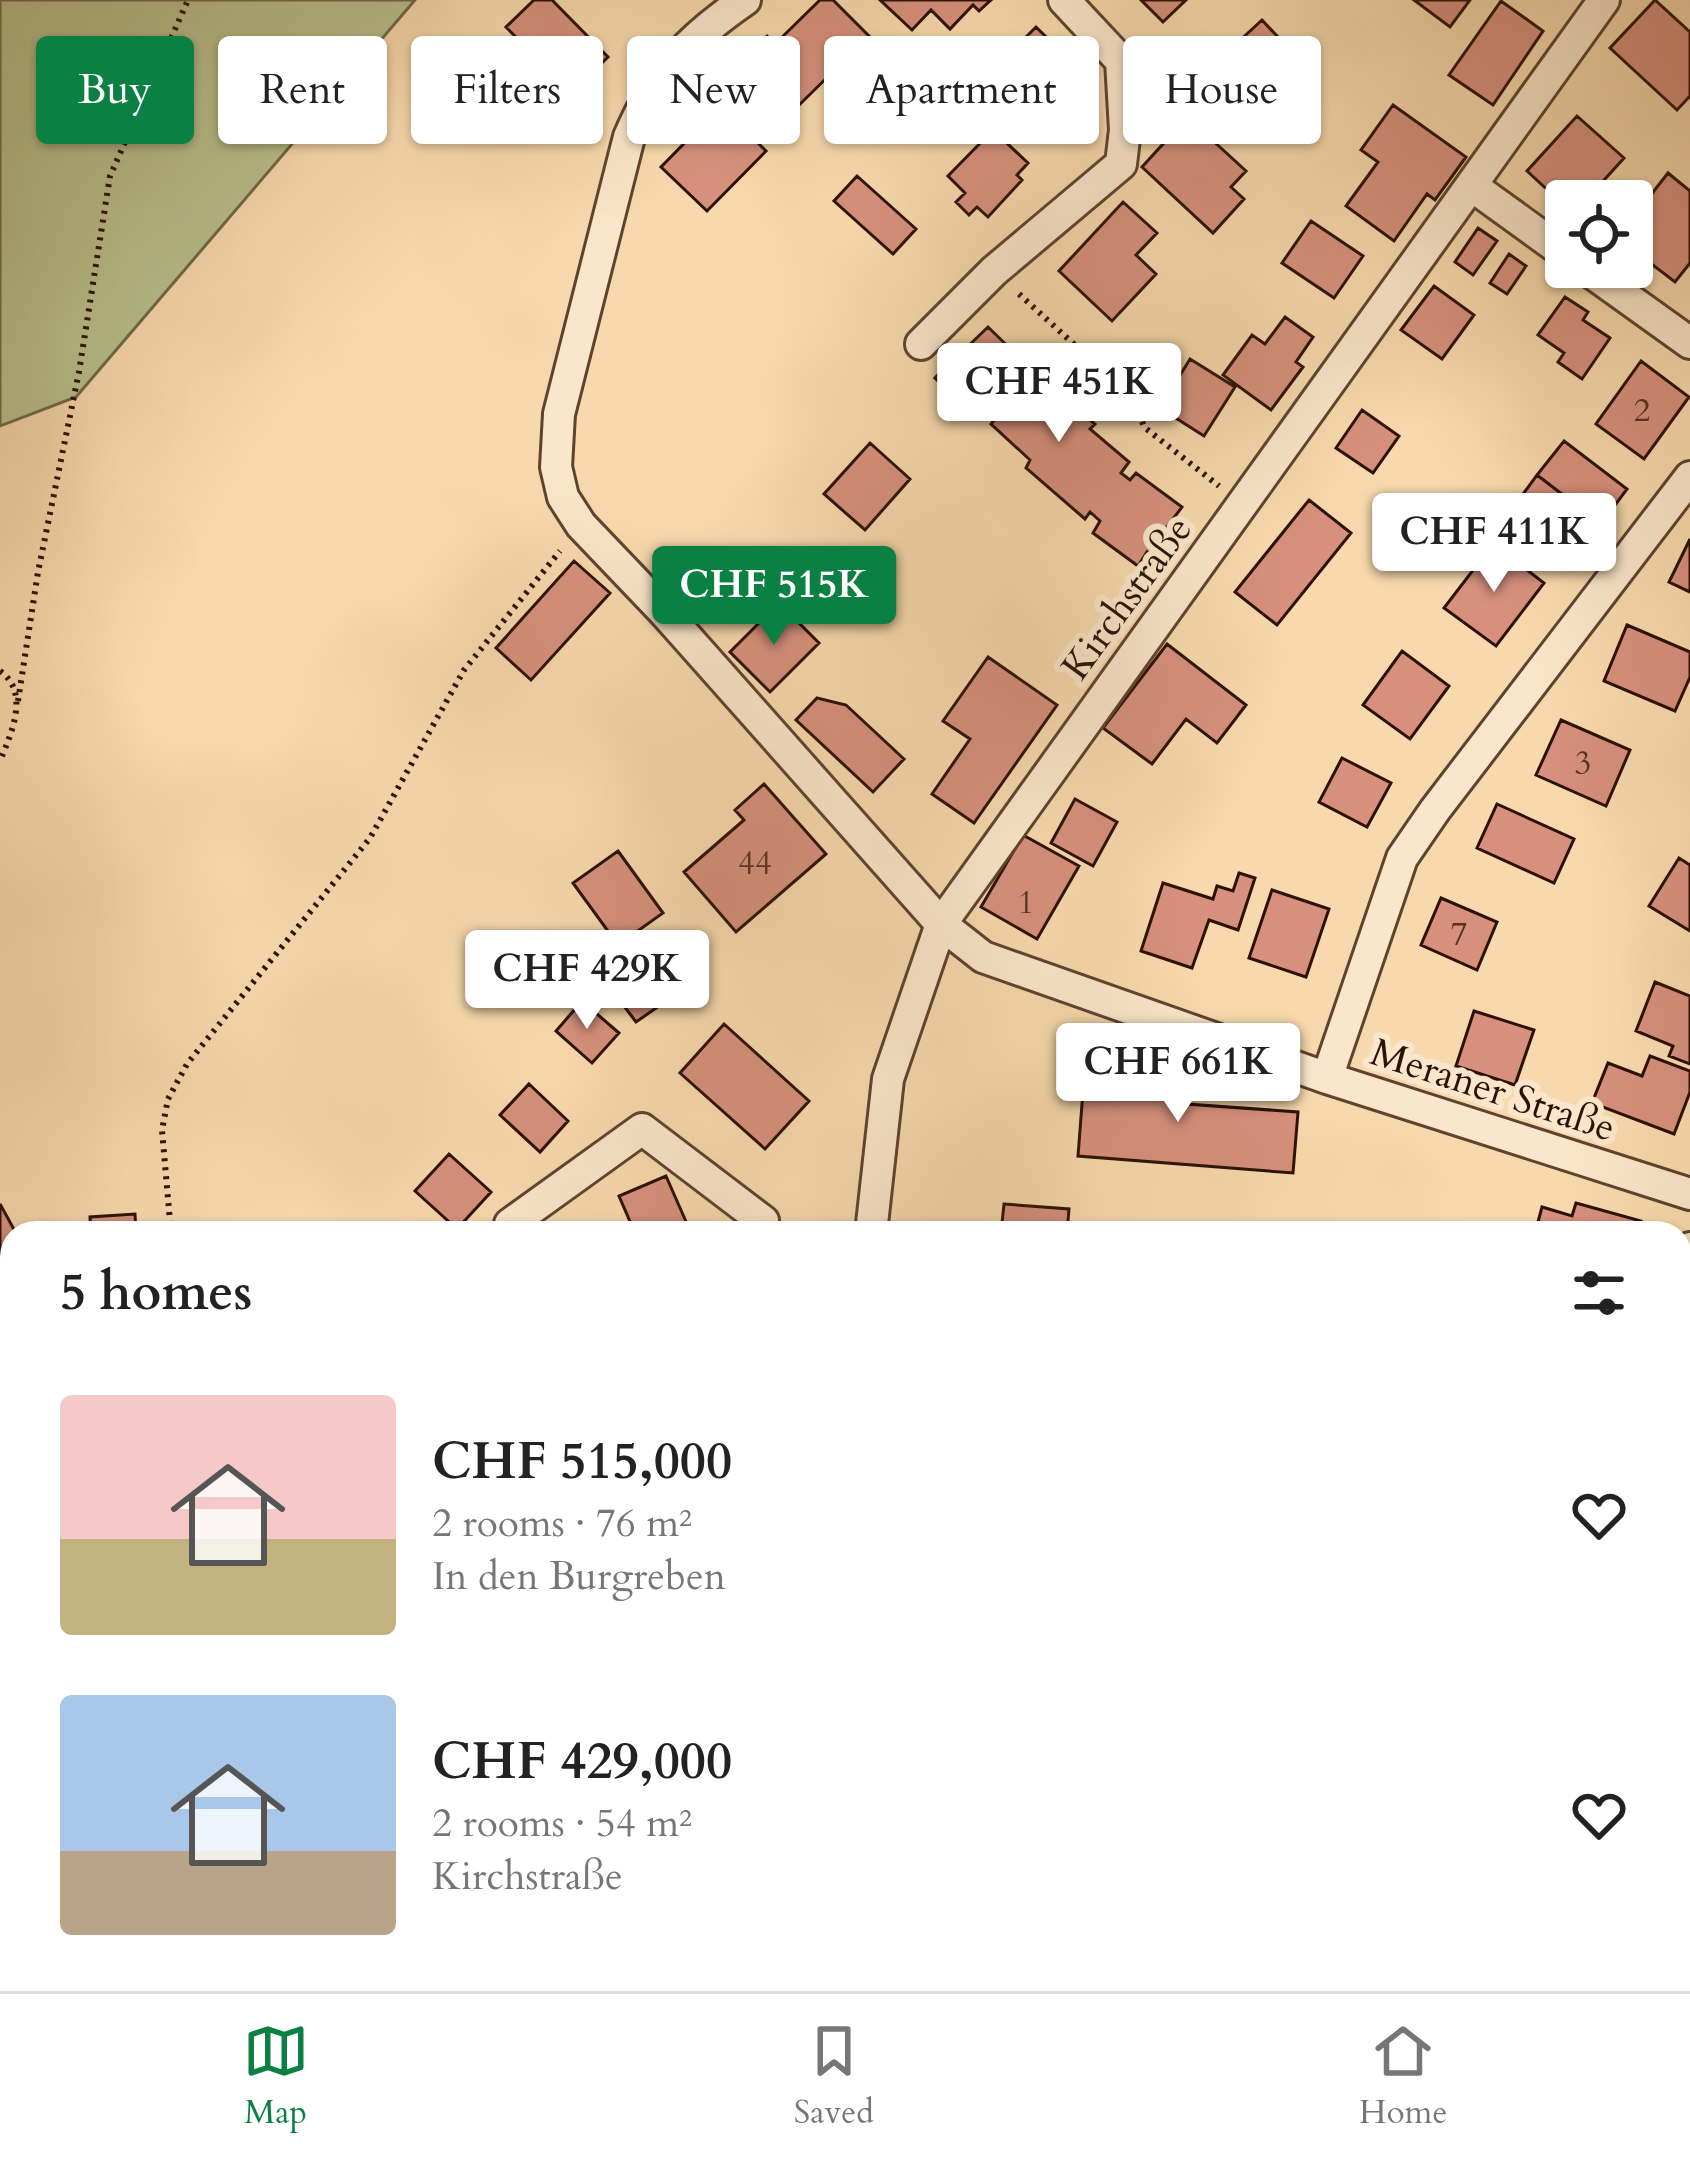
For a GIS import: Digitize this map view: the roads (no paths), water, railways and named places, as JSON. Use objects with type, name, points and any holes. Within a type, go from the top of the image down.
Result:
[{"type":"street","name":"Meraner Straße","points":[[745,0],[674,57],[646,98],[629,137],[559,414],[556,466],[563,497],[581,525],[941,924],[983,957],[1327,1078],[1690,1194]]},
{"type":"street","points":[[921,344],[994,271],[1121,164],[1126,130],[1121,61],[1064,0]]},
{"type":"street","name":"Kirchstraße","points":[[872,1221],[888,1079],[941,924],[1472,186],[1586,8]]},
{"type":"street","points":[[1472,186],[1545,239]]},
{"type":"street","points":[[1613,288],[1690,343]]},
{"type":"street","points":[[1327,1078],[1402,858],[1690,477]]},
{"type":"street","points":[[514,1221],[642,1129],[763,1221]]}]
